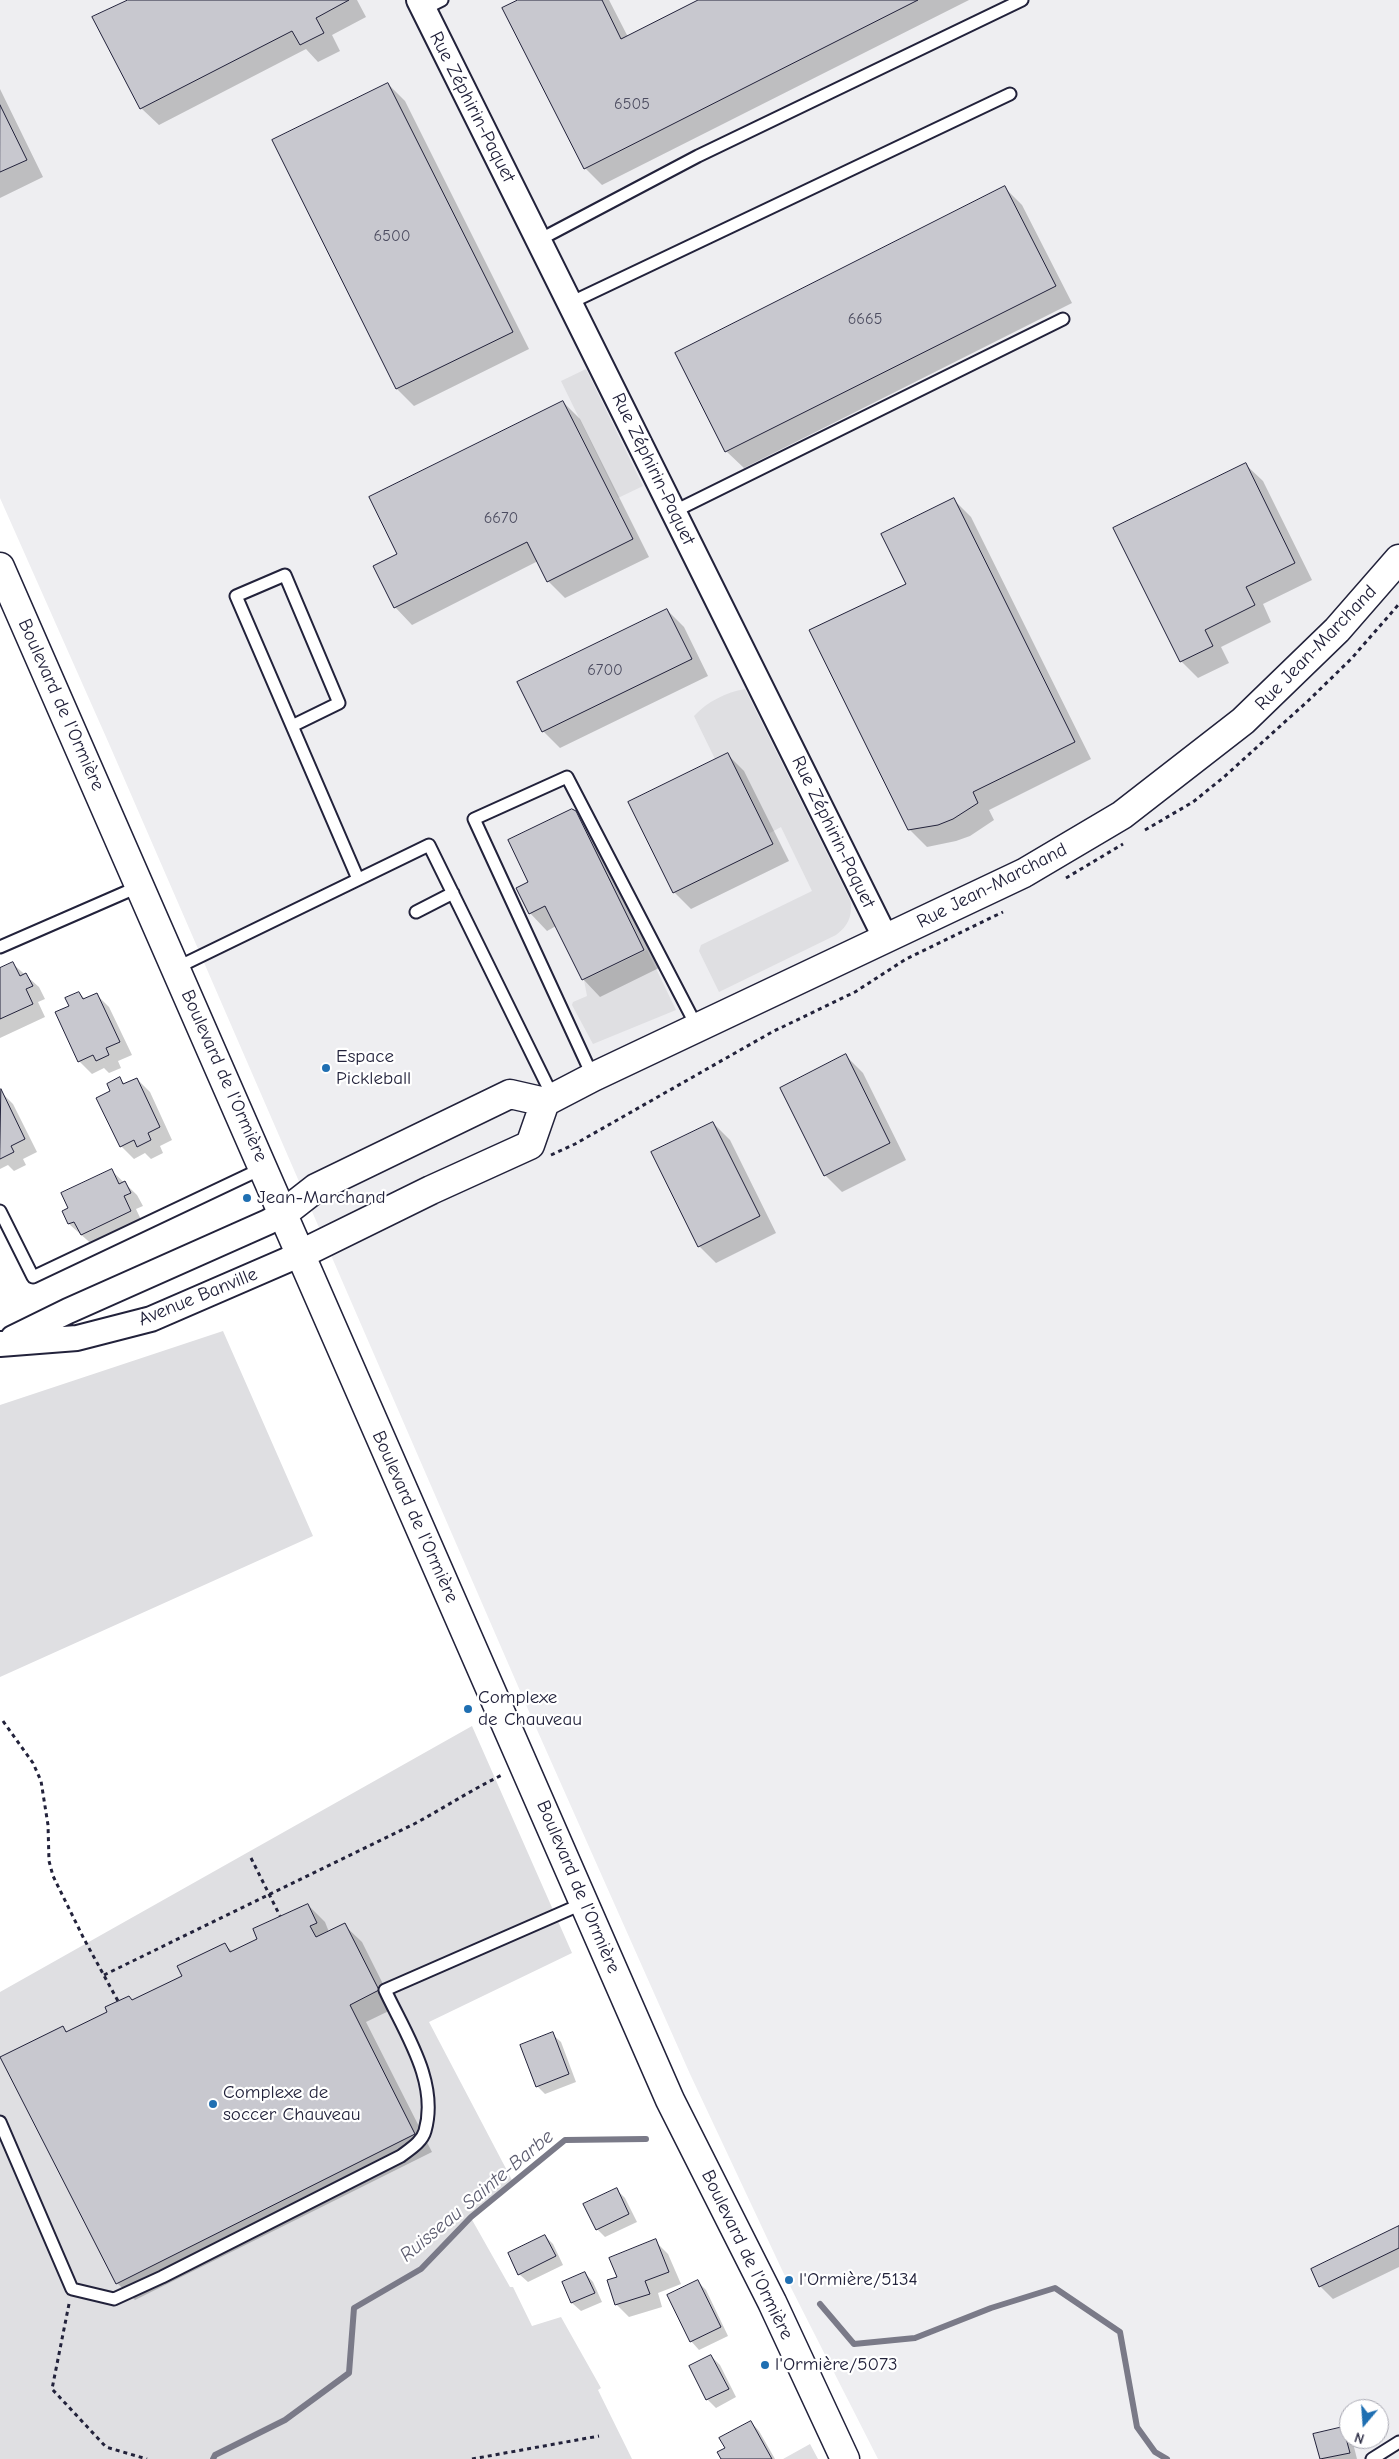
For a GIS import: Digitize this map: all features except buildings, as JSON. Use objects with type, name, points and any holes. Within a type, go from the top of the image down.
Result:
[{"type":"main road","name":"Rue Jean-Marchand","points":[[549,1099],[1024,874],[1122,815],[1243,721],[1292,677],[1378,586],[1399,560]]},
{"type":"main road","name":"Boulevard de l'Ormière","points":[[0,567],[284,1212],[670,2100],[772,2302],[845,2459]]},
{"type":"main road","points":[[284,1212],[316,1188],[510,1094],[549,1099],[530,1145],[431,1190],[301,1254]]},
{"type":"street","name":"Rue Zéphirin-Paquet","points":[[428,3],[539,240],[886,939]]},
{"type":"street","name":"Avenue Banville","points":[[2,1344],[68,1310],[262,1225],[284,1212]]},
{"type":"street","name":"Avenue Banville","points":[[2,1344],[77,1338],[152,1319],[301,1254]]},
{"type":"lane","points":[[539,240],[698,156],[1022,0]]},
{"type":"lane","points":[[570,303],[1010,94]]},
{"type":"lane","points":[[675,511],[1063,319]]},
{"type":"lane","points":[[292,726],[339,704],[285,575],[236,596],[292,726],[358,879]]},
{"type":"lane","points":[[592,1077],[474,819],[567,777],[697,1028]]},
{"type":"lane","points":[[176,968],[429,845],[549,1099]]},
{"type":"lane","points":[[0,947],[140,886]]},
{"type":"lane","points":[[416,912],[453,893]]},
{"type":"lane","points":[[0,1211],[33,1277],[264,1168]]},
{"type":"lane","points":[[0,2122],[72,2289],[114,2298],[162,2277],[407,2152],[418,2143],[425,2132],[426,2079],[385,1990],[584,1903]]},
{"type":"lane","points":[[1372,2459],[1399,2442]]},
{"type":"path","points":[[3,1721],[33,1763],[41,1781],[48,1825],[48,1861],[53,1876],[84,1939],[118,2001]]},
{"type":"path","points":[[104,1975],[414,1824],[445,1807],[452,1800],[502,1775]]},
{"type":"path","points":[[252,1858],[280,1916]]},
{"type":"path","points":[[72,2289],[52,2389],[106,2446],[147,2459]]},
{"type":"path","points":[[472,2459],[599,2436]]},
{"type":"shaded area","points":[[0,0],[1399,0],[1399,2459],[878,2459],[783,2272],[690,2074],[534,1723],[110,746],[0,498]]},
{"type":"shaded area","points":[[586,369],[643,486],[618,498],[561,381]]},
{"type":"shaded area","points":[[745,689],[851,902],[851,912],[846,925],[836,935],[719,992],[699,951],[701,945],[812,891],[781,827],[768,834],[728,753],[715,759],[694,716],[717,698]]},
{"type":"shaded area","points":[[647,950],[676,1010],[593,1044],[572,1005],[573,1002],[587,996],[584,980]]},
{"type":"shaded area","points":[[223,1331],[313,1536],[0,1677],[0,1405]]},
{"type":"shaded area","points":[[472,1726],[572,1953],[429,2022],[513,2182],[471,2218],[510,2287],[513,2287],[532,2326],[561,2317],[601,2388],[598,2390],[632,2459],[0,2459],[0,1992]]},
{"type":"shaded area","points":[[810,2444],[818,2459],[783,2459]]},
{"type":"waterway","name":"Ruisseau Sainte-Barbe","points":[[213,2459],[215,2455],[285,2420],[349,2373],[354,2308],[421,2269],[471,2217],[565,2140],[646,2139]]},
{"type":"waterway","name":"Ruisseau Sainte-Barbe","points":[[820,2304],[854,2344],[915,2338],[991,2308],[1055,2288],[1120,2332],[1137,2427],[1155,2452],[1167,2459]]},
{"type":"place","name":"Espace Pickleball","points":[[326,1068]]},
{"type":"place","name":"Jean-Marchand","points":[[247,1198]]},
{"type":"place","name":"Complexe de Chauveau","points":[[468,1709]]},
{"type":"place","name":"Complexe de soccer Chauveau","points":[[213,2104]]},
{"type":"place","name":"l'Ormière/5134","points":[[789,2280]]},
{"type":"place","name":"l'Ormière/5073","points":[[765,2365]]}]
